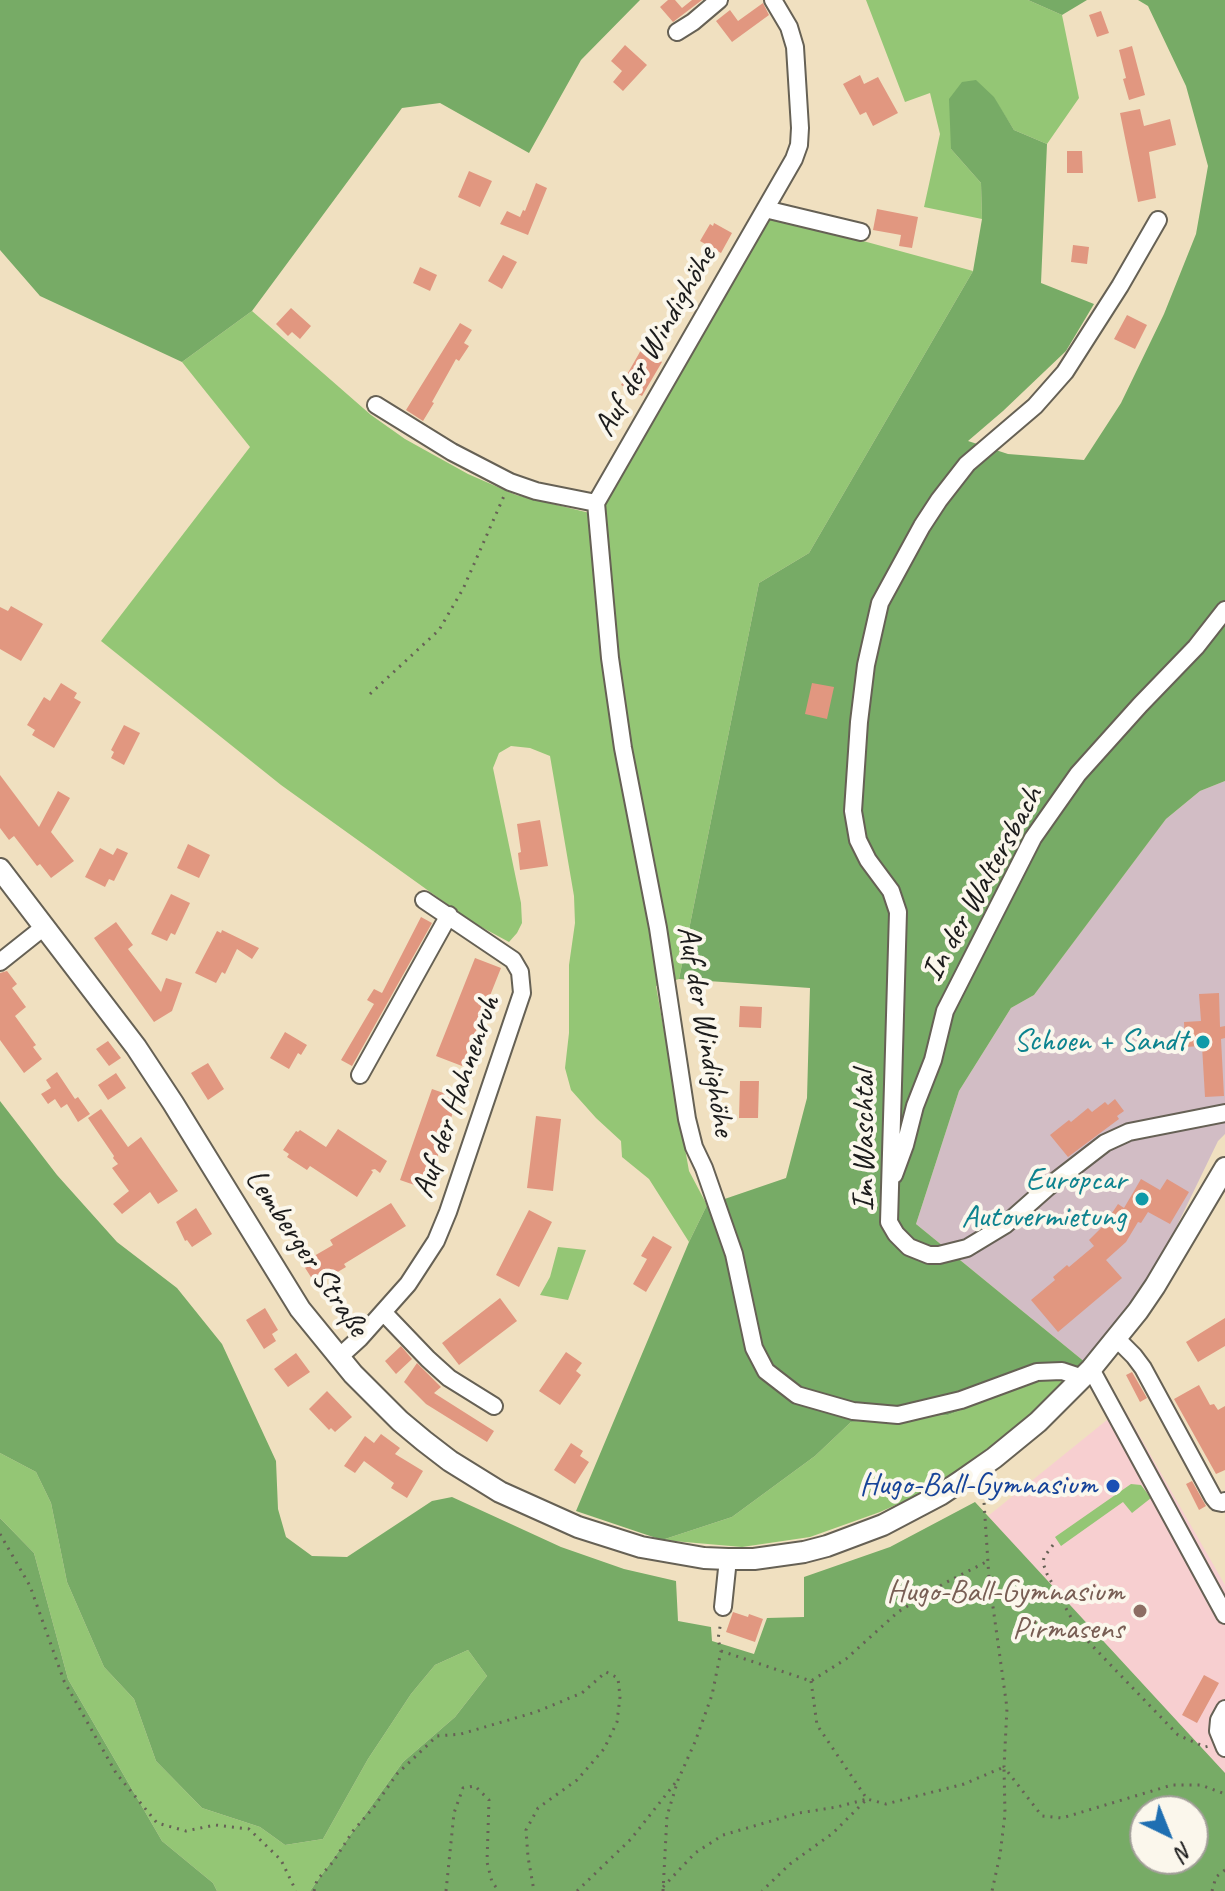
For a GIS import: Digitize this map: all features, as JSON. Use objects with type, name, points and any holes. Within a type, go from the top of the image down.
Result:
[{"type":"main road","name":"Lemberger Straße","points":[[0,869],[136,1047],[300,1309],[338,1358],[400,1421],[450,1461],[500,1492],[578,1527],[641,1547],[688,1556],[728,1559],[804,1552],[857,1535],[940,1495],[1026,1432],[1087,1374],[1155,1286],[1225,1168]]},
{"type":"street","points":[[677,32],[719,0]]},
{"type":"street","name":"Auf der Windighöhe","points":[[773,0],[793,37],[799,145],[794,159],[596,503],[610,658],[623,748],[658,928],[687,1119],[694,1147],[734,1254],[754,1348],[766,1371],[797,1395],[853,1411],[898,1415],[961,1400],[1037,1372],[1087,1374]]},
{"type":"street","points":[[765,209],[861,232]]},
{"type":"street","name":"Im Waschtal","points":[[1158,220],[1065,372],[1035,406],[967,464],[922,526],[880,603],[866,665],[853,811],[858,840],[868,860],[891,891],[898,912],[889,1222],[909,1247],[929,1255],[967,1248],[1005,1225],[1105,1143],[1129,1132],[1225,1113]]},
{"type":"street","points":[[376,405],[452,452],[510,482],[536,491],[596,503]]},
{"type":"street","name":"In der Waltersbach","points":[[889,1188],[933,1060],[945,1011],[1033,838],[1078,774],[1196,647],[1225,610]]},
{"type":"street","name":"Auf der Hahnenruh","points":[[338,1358],[408,1284],[425,1260],[442,1226],[522,993],[520,972],[513,960],[424,900]]},
{"type":"street","points":[[360,1075],[449,915]]},
{"type":"street","points":[[0,962],[44,927]]},
{"type":"street","points":[[383,1312],[440,1370],[494,1406]]},
{"type":"street","points":[[1116,1338],[1143,1368],[1213,1497],[1217,1502],[1225,1501]]},
{"type":"street","points":[[1087,1374],[1133,1445],[1225,1615]]},
{"type":"street","points":[[723,1607],[728,1559]]},
{"type":"street","points":[[1223,1745],[1218,1731],[1225,1709]]},
{"type":"path","points":[[370,694],[439,630],[463,589],[510,482]]},
{"type":"path","points":[[981,1467],[988,1561],[1007,1708],[1005,1814],[992,1891]]},
{"type":"path","points":[[0,1534],[30,1586],[64,1681],[116,1773],[157,1823],[186,1831],[215,1825],[249,1829],[281,1860],[296,1891]]},
{"type":"path","points":[[1053,1545],[1043,1563],[1079,1632],[1178,1735],[1205,1747],[1223,1745]]},
{"type":"path","points":[[811,1681],[846,1659],[898,1612],[988,1561]]},
{"type":"path","points":[[663,1889],[667,1816],[712,1695],[721,1651],[718,1639],[723,1607]]},
{"type":"path","points":[[721,1651],[811,1681]]},
{"type":"path","points":[[314,1891],[317,1880],[397,1774],[437,1736],[461,1734],[536,1712],[582,1693],[606,1672],[618,1678],[620,1697],[617,1722],[604,1749],[577,1780],[538,1808],[526,1830],[534,1891]]},
{"type":"path","points":[[811,1681],[817,1725],[867,1799]]},
{"type":"path","points":[[1004,1767],[1042,1816],[1062,1818],[1172,1785],[1201,1785],[1225,1794]]},
{"type":"path","points":[[663,1889],[695,1853],[723,1835],[799,1813],[867,1799],[886,1804],[964,1784],[1004,1767]]},
{"type":"path","points":[[577,1891],[631,1839],[678,1780]]},
{"type":"path","points":[[446,1891],[454,1813],[463,1788],[475,1786],[489,1800],[487,1862],[492,1882],[499,1891]]},
{"type":"path","points":[[762,1891],[790,1864],[833,1833],[867,1799]]},
{"type":"path","points":[[1212,1891],[1216,1877],[1225,1870]]},
{"type":"shaded area","points":[[1225,781],[1225,1134],[1218,1141],[1155,1271],[1086,1363],[916,1224],[959,1091],[1011,1008],[1034,995],[1166,819],[1200,791]]},
{"type":"shaded area","name":"Hugo-Ball-Gymnasium Pirmasens","points":[[1123,1407],[1225,1585],[1225,1784],[988,1516]]},
{"type":"green space","points":[[0,0],[640,0],[581,60],[529,153],[440,103],[402,108],[252,311],[182,362],[40,296],[0,250]]},
{"type":"green space","points":[[866,0],[1028,0],[1062,15],[1079,98],[1047,144],[1014,130],[993,97],[951,149],[981,183],[982,219],[924,207],[940,134],[930,93],[905,102]]},
{"type":"green space","points":[[1028,0],[1087,0],[1062,15]]},
{"type":"green space","points":[[1138,0],[1225,0],[1225,781],[1200,791],[1166,819],[1034,995],[1011,1008],[959,1091],[916,1224],[1086,1363],[948,1415],[851,1422],[815,1456],[732,1517],[662,1540],[576,1511],[707,1205],[786,1178],[807,1098],[810,988],[679,979],[759,583],[809,553],[973,271],[982,219],[981,183],[951,149],[949,99],[962,82],[976,80],[994,97],[1014,130],[1047,144],[1041,283],[1094,304],[1066,351],[968,441],[1008,454],[1084,460],[1121,403],[1164,314],[1196,234],[1208,166],[1186,86],[1148,6]]},
{"type":"green space","points":[[768,215],[973,271],[809,553],[759,583],[679,979],[656,986],[689,1171],[707,1205],[689,1242],[649,1179],[622,1157],[621,1141],[571,1090],[565,1068],[569,1033],[569,965],[575,923],[574,896],[550,756],[530,748],[511,746],[499,753],[493,768],[521,903],[522,923],[509,942],[472,922],[281,785],[101,641],[250,447],[182,362],[252,311],[371,415],[405,439],[468,474],[516,495],[602,516],[602,503]]},
{"type":"green space","points":[[0,1101],[57,1175],[117,1242],[177,1288],[222,1344],[276,1461],[278,1509],[286,1537],[312,1556],[347,1557],[432,1501],[452,1497],[561,1547],[624,1569],[676,1581],[678,1621],[711,1627],[712,1641],[754,1654],[767,1618],[804,1617],[804,1577],[890,1547],[975,1502],[1225,1773],[1225,1891],[310,1891],[403,1762],[455,1717],[487,1676],[468,1650],[435,1665],[411,1694],[368,1759],[323,1839],[285,1845],[260,1827],[202,1808],[156,1761],[134,1699],[104,1667],[67,1582],[51,1503],[36,1472],[0,1453]]},
{"type":"green space","points":[[558,1247],[586,1250],[568,1300],[540,1295],[550,1277]]},
{"type":"green space","points":[[1086,1363],[963,1475],[880,1512],[810,1537],[742,1547],[662,1540],[732,1517],[815,1456],[851,1422],[948,1415]]},
{"type":"green space","points":[[0,1453],[36,1472],[51,1503],[67,1582],[104,1667],[134,1699],[156,1761],[202,1808],[260,1827],[285,1845],[323,1839],[368,1759],[411,1694],[435,1665],[468,1650],[487,1676],[455,1717],[403,1762],[310,1891],[217,1891],[213,1883],[162,1841],[68,1679],[34,1553],[0,1518]]},
{"type":"green space","points":[[1131,1484],[1141,1485],[1151,1498],[1132,1513],[1123,1502],[1061,1546],[1055,1537]]},
{"type":"green space","points":[[0,1518],[34,1553],[68,1679],[162,1841],[213,1883],[217,1891],[0,1891]]},
{"type":"building","points":[[668,0],[675,0],[682,8],[692,0],[702,0],[673,22],[660,7]]},
{"type":"building","points":[[763,3],[769,15],[732,42],[716,21],[730,10],[738,21]]},
{"type":"building","points":[[1101,11],[1109,33],[1097,37],[1089,15]]},
{"type":"building","points":[[625,45],[647,65],[623,91],[613,82],[622,71],[611,61]]},
{"type":"building","points":[[1132,46],[1145,95],[1129,100],[1119,50]]},
{"type":"building","points":[[860,75],[864,84],[878,77],[898,113],[873,126],[866,112],[860,115],[843,84]]},
{"type":"building","points":[[1140,109],[1144,126],[1170,119],[1176,145],[1149,152],[1156,198],[1138,202],[1120,113]]},
{"type":"building","points":[[1067,151],[1082,151],[1083,173],[1067,173]]},
{"type":"building","points":[[469,171],[492,181],[480,207],[458,197]]},
{"type":"building","points":[[536,183],[547,188],[528,235],[500,224],[507,211],[520,217]]},
{"type":"building","points":[[877,209],[918,217],[912,248],[899,246],[901,235],[873,230]]},
{"type":"building","points":[[714,223],[732,233],[721,253],[700,241],[710,224],[713,226]]},
{"type":"building","points":[[1073,245],[1089,247],[1087,264],[1071,262]]},
{"type":"building","points":[[503,255],[517,262],[502,289],[488,281]]},
{"type":"building","points":[[420,267],[437,275],[430,291],[413,283]]},
{"type":"building","points":[[291,308],[311,326],[300,339],[292,332],[288,336],[276,324]]},
{"type":"building","points":[[1127,315],[1147,325],[1135,349],[1114,339]]},
{"type":"building","points":[[460,323],[472,330],[464,343],[469,346],[459,361],[456,359],[423,421],[406,410]]},
{"type":"building","points":[[641,350],[662,362],[642,396],[621,385]]},
{"type":"building","points":[[11,606],[43,624],[21,661],[0,649],[0,607],[8,611]]},
{"type":"building","points":[[61,683],[77,693],[74,698],[81,702],[54,748],[32,735],[35,730],[27,725],[44,697],[50,701]]},
{"type":"building","points":[[812,683],[834,687],[827,719],[805,714]]},
{"type":"building","points":[[124,725],[140,733],[124,765],[111,758],[114,752],[111,750]]},
{"type":"building","points":[[0,775],[39,827],[58,791],[70,798],[51,832],[74,861],[51,878],[40,864],[37,866],[14,836],[9,840],[0,828]]},
{"type":"building","points":[[540,820],[548,866],[520,870],[517,824]]},
{"type":"building","points":[[188,844],[210,855],[199,878],[177,868]]},
{"type":"building","points":[[100,848],[113,855],[117,848],[128,853],[114,881],[109,879],[105,887],[85,877]]},
{"type":"building","points":[[171,894],[190,903],[175,935],[171,933],[167,941],[151,934]]},
{"type":"building","points":[[421,917],[432,923],[352,1066],[341,1060],[374,1004],[367,1000],[374,989],[382,993]]},
{"type":"building","points":[[116,922],[133,945],[128,949],[161,992],[166,978],[182,983],[172,1011],[154,1022],[94,938]]},
{"type":"building","points":[[222,930],[259,948],[252,959],[237,949],[225,974],[222,972],[216,983],[195,973],[217,931],[221,933]]},
{"type":"building","points":[[475,958],[501,968],[462,1066],[436,1056]]},
{"type":"building","points":[[7,971],[17,984],[12,988],[26,1007],[15,1016],[42,1059],[24,1073],[0,1040],[0,973]]},
{"type":"building","name":"Schoen + Sandt","points":[[1219,993],[1220,1027],[1225,1026],[1225,1038],[1221,1039],[1224,1096],[1205,1097],[1202,1046],[1185,1047],[1184,1022],[1201,1021],[1199,994]]},
{"type":"building","points":[[740,1006],[762,1007],[761,1028],[739,1027]]},
{"type":"building","points":[[285,1032],[307,1045],[289,1069],[270,1058]]},
{"type":"building","points":[[108,1041],[121,1058],[109,1066],[96,1049]]},
{"type":"building","points":[[208,1063],[224,1089],[208,1100],[191,1073]]},
{"type":"building","points":[[57,1072],[75,1099],[78,1097],[90,1114],[78,1122],[67,1104],[61,1108],[55,1099],[48,1104],[41,1094],[51,1088],[46,1080]]},
{"type":"building","points":[[116,1073],[126,1088],[108,1100],[98,1085]]},
{"type":"building","points":[[740,1081],[759,1081],[758,1118],[739,1118]]},
{"type":"building","points":[[432,1089],[458,1098],[426,1189],[400,1180]]},
{"type":"building","points":[[1115,1099],[1124,1111],[1117,1116],[1119,1119],[1068,1157],[1050,1135],[1088,1108],[1092,1112]]},
{"type":"building","points":[[101,1109],[128,1147],[141,1137],[178,1191],[158,1204],[150,1192],[122,1214],[113,1204],[129,1191],[112,1168],[118,1164],[114,1156],[88,1118]]},
{"type":"building","points":[[536,1116],[561,1119],[553,1191],[527,1188]]},
{"type":"building","points":[[338,1129],[387,1161],[380,1173],[371,1170],[373,1172],[357,1197],[310,1166],[307,1170],[287,1157],[289,1154],[283,1150],[296,1131],[300,1130],[326,1147]]},
{"type":"building","points":[[1141,1179],[1160,1190],[1167,1179],[1189,1192],[1170,1224],[1148,1212],[1141,1223],[1138,1222],[1126,1242],[1106,1260],[1122,1278],[1058,1332],[1031,1300],[1067,1265],[1069,1267],[1094,1246],[1089,1240],[1118,1204],[1124,1208]]},
{"type":"building","points":[[391,1203],[406,1226],[316,1285],[302,1263],[333,1245],[330,1240]]},
{"type":"building","points":[[196,1208],[212,1234],[192,1247],[185,1241],[176,1222]]},
{"type":"building","points":[[529,1210],[552,1222],[519,1287],[496,1275]]},
{"type":"building","points":[[653,1236],[672,1247],[646,1292],[633,1284],[647,1259],[641,1256]]},
{"type":"building","points":[[500,1298],[517,1321],[459,1365],[442,1343]]},
{"type":"building","points":[[265,1308],[278,1330],[272,1334],[276,1341],[264,1349],[246,1320]]},
{"type":"building","points":[[1225,1318],[1225,1346],[1198,1362],[1186,1342]]},
{"type":"building","points":[[401,1346],[412,1359],[396,1374],[385,1361]]},
{"type":"building","points":[[566,1352],[582,1363],[576,1371],[581,1375],[560,1405],[539,1391]]},
{"type":"building","points":[[296,1353],[310,1372],[288,1387],[274,1369]]},
{"type":"building","points":[[417,1363],[441,1387],[434,1393],[494,1431],[487,1442],[426,1404],[404,1382]]},
{"type":"building","points":[[1132,1372],[1147,1398],[1140,1402],[1126,1375]]},
{"type":"building","points":[[1199,1385],[1210,1405],[1214,1404],[1218,1410],[1225,1406],[1225,1470],[1216,1474],[1174,1399]]},
{"type":"building","points":[[327,1391],[352,1417],[335,1432],[331,1428],[329,1430],[309,1409]]},
{"type":"building","points":[[381,1434],[400,1448],[395,1454],[423,1471],[407,1498],[391,1488],[394,1483],[364,1461],[355,1473],[344,1466],[365,1436],[374,1443]]},
{"type":"building","points":[[571,1443],[583,1451],[580,1456],[589,1462],[575,1484],[554,1470]]},
{"type":"building","points":[[1192,1481],[1206,1506],[1199,1510],[1186,1484]]},
{"type":"building","points":[[733,1612],[763,1619],[755,1642],[726,1632]]},
{"type":"building","points":[[1204,1675],[1219,1683],[1197,1723],[1182,1715]]},
{"type":"place","name":"Schoen + Sandt","points":[[1203,1042]]},
{"type":"place","name":"Europcar Autovermietung","points":[[1142,1199]]},
{"type":"place","name":"Hugo-Ball-Gymnasium","points":[[1113,1486]]},
{"type":"place","name":"Hugo-Ball-Gymnasium Pirmasens","points":[[1140,1611]]}]
